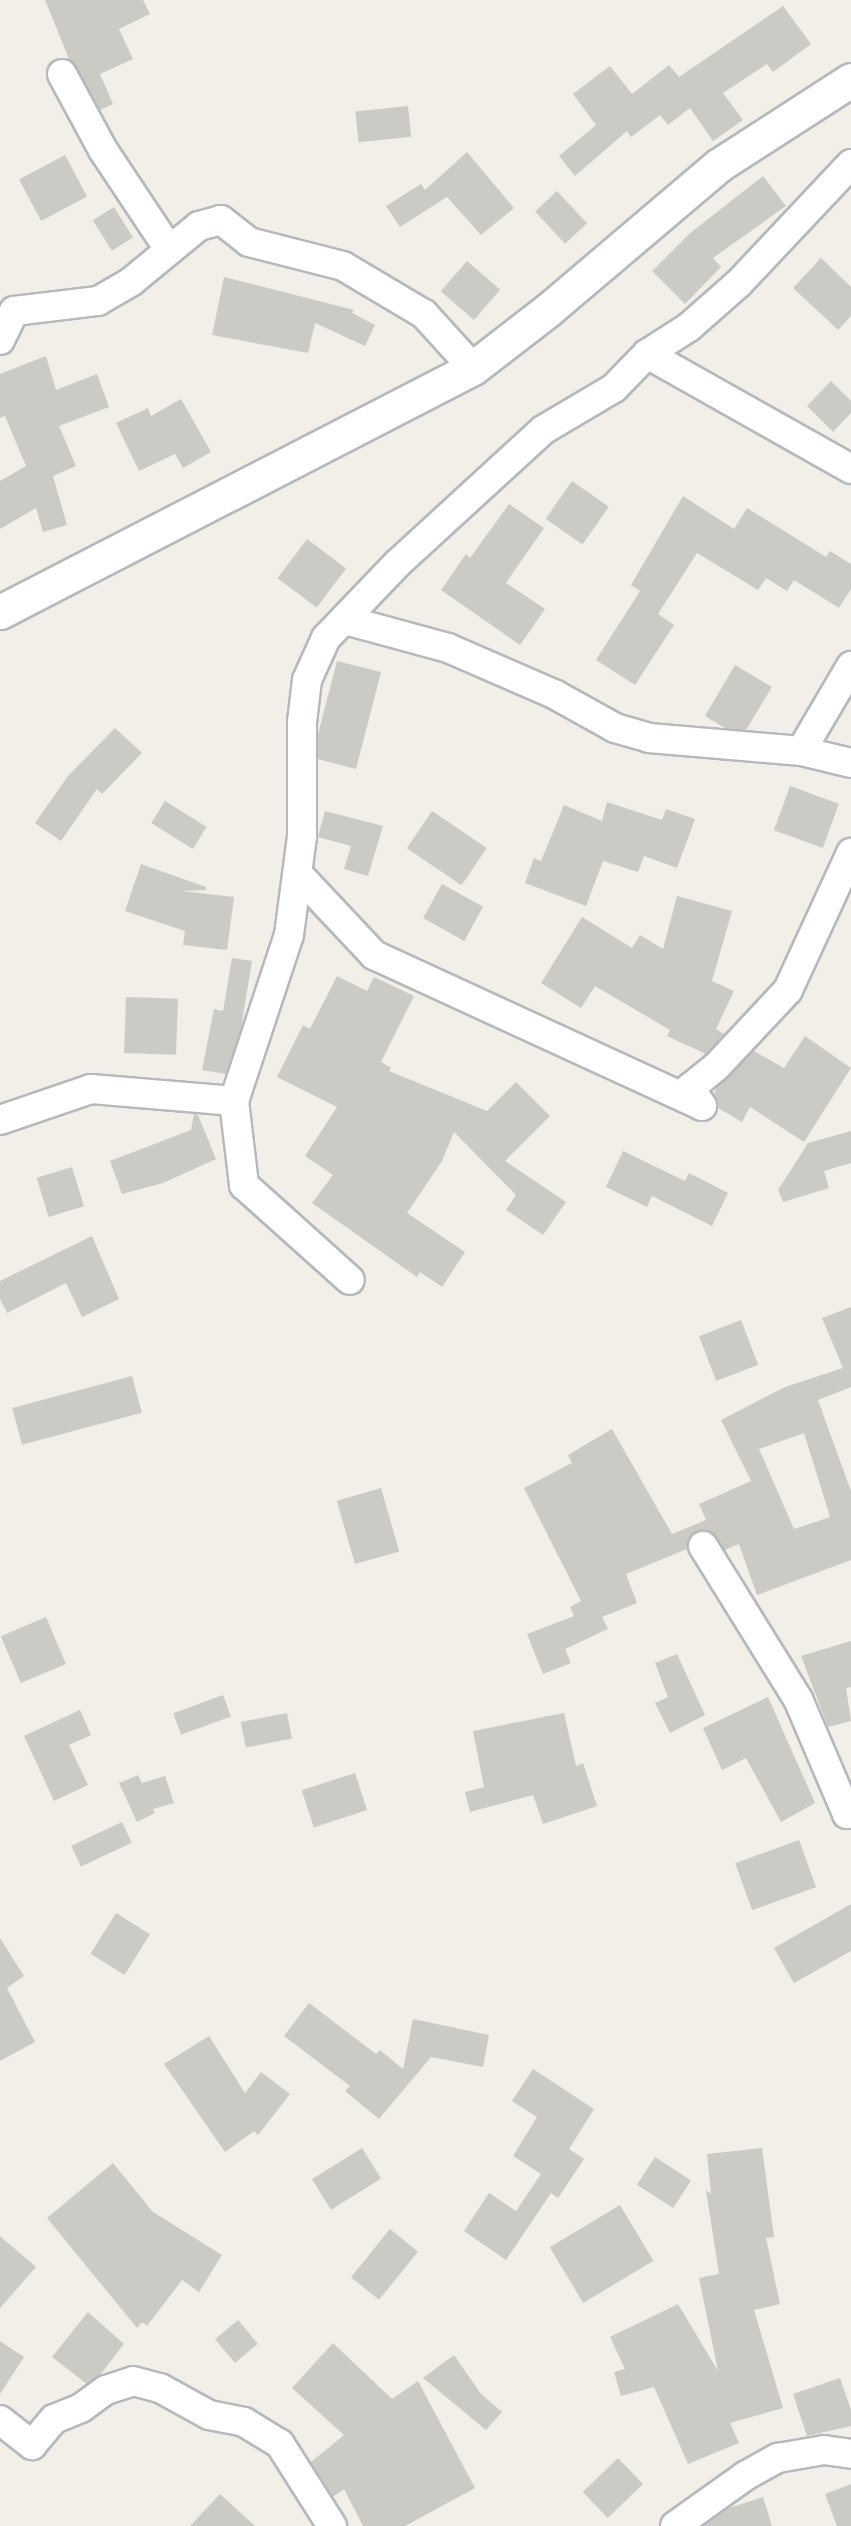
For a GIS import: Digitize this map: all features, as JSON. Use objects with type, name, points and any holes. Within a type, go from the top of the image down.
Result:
[{"type":"street","points":[[62,74],[103,150],[168,248]]},
{"type":"street","points":[[0,612],[473,368],[548,310],[719,165],[851,80]]},
{"type":"street","points":[[350,1280],[244,1185],[234,1101],[289,935],[298,874],[307,680],[326,638],[407,555],[543,430],[614,388],[647,354],[689,327],[738,284],[851,164]]},
{"type":"street","points":[[0,340],[14,311],[98,301],[132,280],[168,248],[199,226],[221,220],[249,242],[343,266],[423,314],[473,368]]},
{"type":"street","points":[[647,354],[851,470]]},
{"type":"street","points":[[345,620],[448,648],[554,694],[589,716],[626,732],[649,738],[801,751],[851,763]]},
{"type":"street","points":[[801,751],[851,666]]},
{"type":"street","points":[[298,874],[374,955],[702,1106],[690,1088],[716,1067],[788,990],[851,853]]},
{"type":"street","points":[[0,1120],[91,1089],[234,1101]]},
{"type":"street","points":[[703,1546],[798,1699],[850,1817]]},
{"type":"street","points":[[0,2420],[33,2445],[54,2419],[81,2408],[106,2390],[133,2381],[160,2388],[210,2415],[244,2422],[280,2444],[332,2526]]},
{"type":"street","points":[[675,2526],[745,2476],[778,2458],[824,2450],[851,2454]]},
{"type":"building","points":[[45,0],[143,0],[150,14],[119,29],[133,59],[100,74],[113,104],[100,110],[69,59]]},
{"type":"building","points":[[783,6],[811,44],[773,72],[767,64],[723,93],[743,120],[713,141],[690,108],[668,125],[660,115],[631,137],[627,131],[575,176],[559,156],[596,125],[573,94],[610,66],[632,94],[669,65],[679,77]]},
{"type":"building","points":[[408,106],[411,137],[359,142],[355,112]]},
{"type":"building","points":[[467,152],[514,208],[481,235],[447,197],[400,227],[386,206],[421,184],[425,190]]},
{"type":"building","points":[[65,155],[87,196],[41,221],[19,179]]},
{"type":"building","points":[[763,176],[786,206],[713,258],[721,267],[685,304],[652,271],[689,234]]},
{"type":"building","points":[[557,191],[587,223],[565,244],[535,211]]},
{"type":"building","points":[[114,207],[133,238],[112,251],[93,220]]},
{"type":"building","points":[[821,258],[851,287],[851,316],[838,330],[793,288]]},
{"type":"building","points":[[467,261],[500,290],[474,320],[441,291]]},
{"type":"building","points":[[224,277],[354,310],[352,313],[375,325],[365,346],[315,323],[308,353],[212,335]]},
{"type":"building","points":[[46,356],[56,390],[97,374],[109,407],[59,426],[76,466],[53,476],[67,525],[43,532],[36,508],[0,529],[0,481],[26,466],[5,416],[0,418],[0,374]]},
{"type":"building","points":[[831,381],[851,401],[851,413],[833,432],[807,406]]},
{"type":"building","points":[[181,399],[211,452],[183,468],[175,454],[139,471],[116,423],[148,408],[151,416]]},
{"type":"building","points":[[572,481],[609,507],[582,544],[546,519]]},
{"type":"building","points":[[683,496],[734,529],[747,508],[826,557],[830,551],[851,564],[851,589],[839,608],[794,580],[787,591],[766,578],[758,590],[697,553],[658,614],[674,625],[635,685],[596,660],[640,591],[631,585]]},
{"type":"building","points":[[509,504],[544,528],[506,583],[545,609],[520,645],[441,590],[466,554],[470,558]]},
{"type":"building","points":[[307,539],[346,568],[317,608],[278,578]]},
{"type":"building","points":[[337,661],[381,672],[356,769],[318,759],[318,734]]},
{"type":"building","points":[[735,665],[772,687],[746,730],[725,728],[705,716]]},
{"type":"building","points":[[115,728],[142,753],[102,794],[97,789],[61,841],[35,823],[68,776]]},
{"type":"building","points":[[790,786],[839,804],[823,848],[774,830]]},
{"type":"building","points":[[165,801],[207,827],[193,849],[151,823]]},
{"type":"building","points":[[607,802],[662,820],[666,809],[695,819],[677,868],[644,856],[638,872],[603,861],[586,906],[525,883],[534,858],[541,861],[564,805],[602,821]]},
{"type":"building","points":[[325,811],[383,826],[368,876],[344,869],[351,846],[318,837]]},
{"type":"building","points":[[432,811],[487,848],[462,885],[407,848]]},
{"type":"building","points":[[141,864],[206,887],[206,890],[181,891],[234,897],[227,950],[183,945],[185,931],[125,911]]},
{"type":"building","points":[[442,884],[483,907],[464,941],[423,918]]},
{"type":"building","points":[[677,896],[732,911],[712,981],[734,991],[716,1029],[724,1034],[706,1054],[667,1036],[670,1030],[595,986],[581,1008],[541,983],[582,917],[632,948],[640,935],[663,949]]},
{"type":"building","points":[[232,958],[252,961],[241,1028],[226,1074],[202,1070],[214,1009],[223,1011]]},
{"type":"building","points":[[337,976],[367,991],[374,977],[414,996],[381,1062],[391,1068],[389,1071],[487,1111],[516,1082],[550,1116],[505,1161],[566,1202],[543,1235],[506,1210],[516,1195],[454,1132],[442,1161],[407,1213],[465,1252],[442,1287],[420,1272],[417,1277],[312,1203],[333,1175],[305,1156],[337,1107],[277,1077],[303,1025],[310,1029]]},
{"type":"building","points":[[126,997],[178,999],[176,1055],[124,1053]]},
{"type":"building","points":[[805,1036],[851,1068],[804,1142],[750,1107],[742,1122],[718,1108],[714,1094],[717,1087],[754,1051],[784,1068]]},
{"type":"building","points":[[194,1114],[198,1115],[216,1159],[163,1183],[122,1194],[110,1161],[191,1130]]},
{"type":"building","points":[[851,1131],[851,1163],[824,1171],[829,1188],[783,1202],[778,1190],[808,1143]]},
{"type":"building","points":[[623,1151],[685,1181],[689,1173],[728,1193],[712,1226],[652,1196],[647,1207],[606,1187]]},
{"type":"building","points":[[72,1167],[84,1206],[49,1217],[37,1178]]},
{"type":"building","points":[[92,1236],[119,1299],[82,1317],[66,1283],[7,1313],[0,1299],[0,1281]]},
{"type":"building","points":[[851,1307],[851,1387],[818,1400],[851,1491],[851,1560],[757,1595],[739,1544],[725,1550],[711,1532],[695,1532],[688,1539],[687,1549],[626,1574],[637,1603],[602,1617],[608,1629],[565,1649],[571,1663],[543,1674],[527,1634],[574,1616],[570,1607],[581,1601],[524,1488],[572,1463],[568,1455],[612,1429],[672,1534],[706,1520],[699,1504],[751,1481],[721,1420],[785,1387],[843,1368],[822,1318]],"holes":[[[804,1433],[830,1517],[794,1529],[759,1449]]]},
{"type":"building","points":[[741,1320],[758,1365],[716,1381],[699,1336]]},
{"type":"building","points":[[132,1376],[142,1413],[22,1445],[12,1408]]},
{"type":"building","points":[[381,1488],[399,1551],[355,1564],[337,1501]]},
{"type":"building","points":[[46,1617],[66,1664],[21,1683],[1,1636]]},
{"type":"building","points":[[851,1641],[851,1687],[846,1688],[851,1721],[828,1727],[801,1656]]},
{"type":"building","points":[[677,1654],[705,1715],[670,1733],[655,1703],[668,1697],[655,1663]]},
{"type":"building","points":[[223,1695],[231,1717],[181,1735],[173,1713]]},
{"type":"building","points":[[768,1697],[815,1803],[781,1822],[746,1758],[722,1770],[703,1728]]},
{"type":"building","points":[[80,1710],[91,1735],[69,1745],[88,1785],[54,1801],[24,1736]]},
{"type":"building","points":[[287,1713],[292,1739],[246,1747],[241,1722]]},
{"type":"building","points":[[564,1713],[576,1766],[583,1763],[597,1806],[543,1824],[533,1795],[470,1812],[465,1792],[484,1787],[473,1731]]},
{"type":"building","points":[[355,1773],[367,1810],[314,1827],[302,1790]]},
{"type":"building","points":[[138,1775],[142,1783],[165,1776],[174,1803],[153,1809],[155,1813],[137,1822],[119,1783]]},
{"type":"building","points":[[122,1822],[132,1843],[81,1867],[71,1846]]},
{"type":"building","points":[[799,1840],[816,1887],[752,1910],[735,1863]]},
{"type":"building","points":[[851,1904],[851,1951],[794,1983],[774,1948]]},
{"type":"building","points":[[116,1913],[150,1934],[124,1975],[91,1954]]},
{"type":"building","points":[[0,1938],[24,1976],[7,1988],[35,2042],[0,2061]]},
{"type":"building","points":[[309,2003],[376,2054],[380,2050],[403,2069],[413,2019],[489,2035],[483,2067],[431,2057],[379,2119],[345,2091],[350,2086],[284,2036]]},
{"type":"building","points":[[209,2036],[245,2093],[261,2072],[290,2094],[258,2135],[254,2131],[225,2152],[164,2064]]},
{"type":"building","points":[[533,2069],[594,2109],[569,2149],[584,2159],[558,2198],[551,2193],[506,2260],[464,2231],[489,2193],[516,2211],[541,2174],[513,2156],[537,2117],[512,2101]]},
{"type":"building","points":[[362,2148],[381,2179],[331,2210],[312,2179]]},
{"type":"building","points":[[762,2148],[774,2237],[766,2238],[780,2304],[754,2310],[783,2408],[730,2423],[739,2443],[688,2464],[654,2387],[621,2396],[614,2372],[625,2369],[610,2337],[678,2304],[718,2371],[699,2278],[719,2274],[706,2190],[711,2194],[707,2154]]},
{"type":"building","points":[[655,2157],[691,2180],[673,2208],[637,2185]]},
{"type":"building","points":[[113,2163],[153,2212],[222,2255],[199,2292],[182,2280],[147,2326],[142,2322],[137,2328],[47,2218]]},
{"type":"building","points":[[620,2205],[653,2261],[583,2303],[550,2247]]},
{"type":"building","points":[[390,2229],[418,2252],[379,2300],[351,2277]]},
{"type":"building","points":[[0,2236],[36,2267],[0,2308]]},
{"type":"building","points":[[88,2312],[124,2344],[100,2375],[87,2384],[52,2357]]},
{"type":"building","points":[[238,2320],[258,2344],[235,2363],[215,2339]]},
{"type":"building","points":[[0,2341],[24,2357],[0,2394]]},
{"type":"building","points":[[333,2343],[392,2399],[418,2381],[475,2488],[405,2526],[363,2526],[344,2489],[333,2497],[311,2462],[344,2435],[292,2388]]},
{"type":"building","points":[[454,2355],[481,2394],[502,2412],[486,2430],[423,2378]]},
{"type":"building","points":[[840,2378],[851,2410],[851,2426],[807,2436],[793,2394]]},
{"type":"building","points":[[618,2458],[643,2484],[608,2518],[583,2492]]},
{"type":"building","points":[[851,2484],[851,2526],[837,2526],[825,2494]]},
{"type":"building","points":[[220,2494],[255,2526],[190,2526]]},
{"type":"building","points":[[763,2497],[772,2526],[703,2526],[729,2508]]}]
